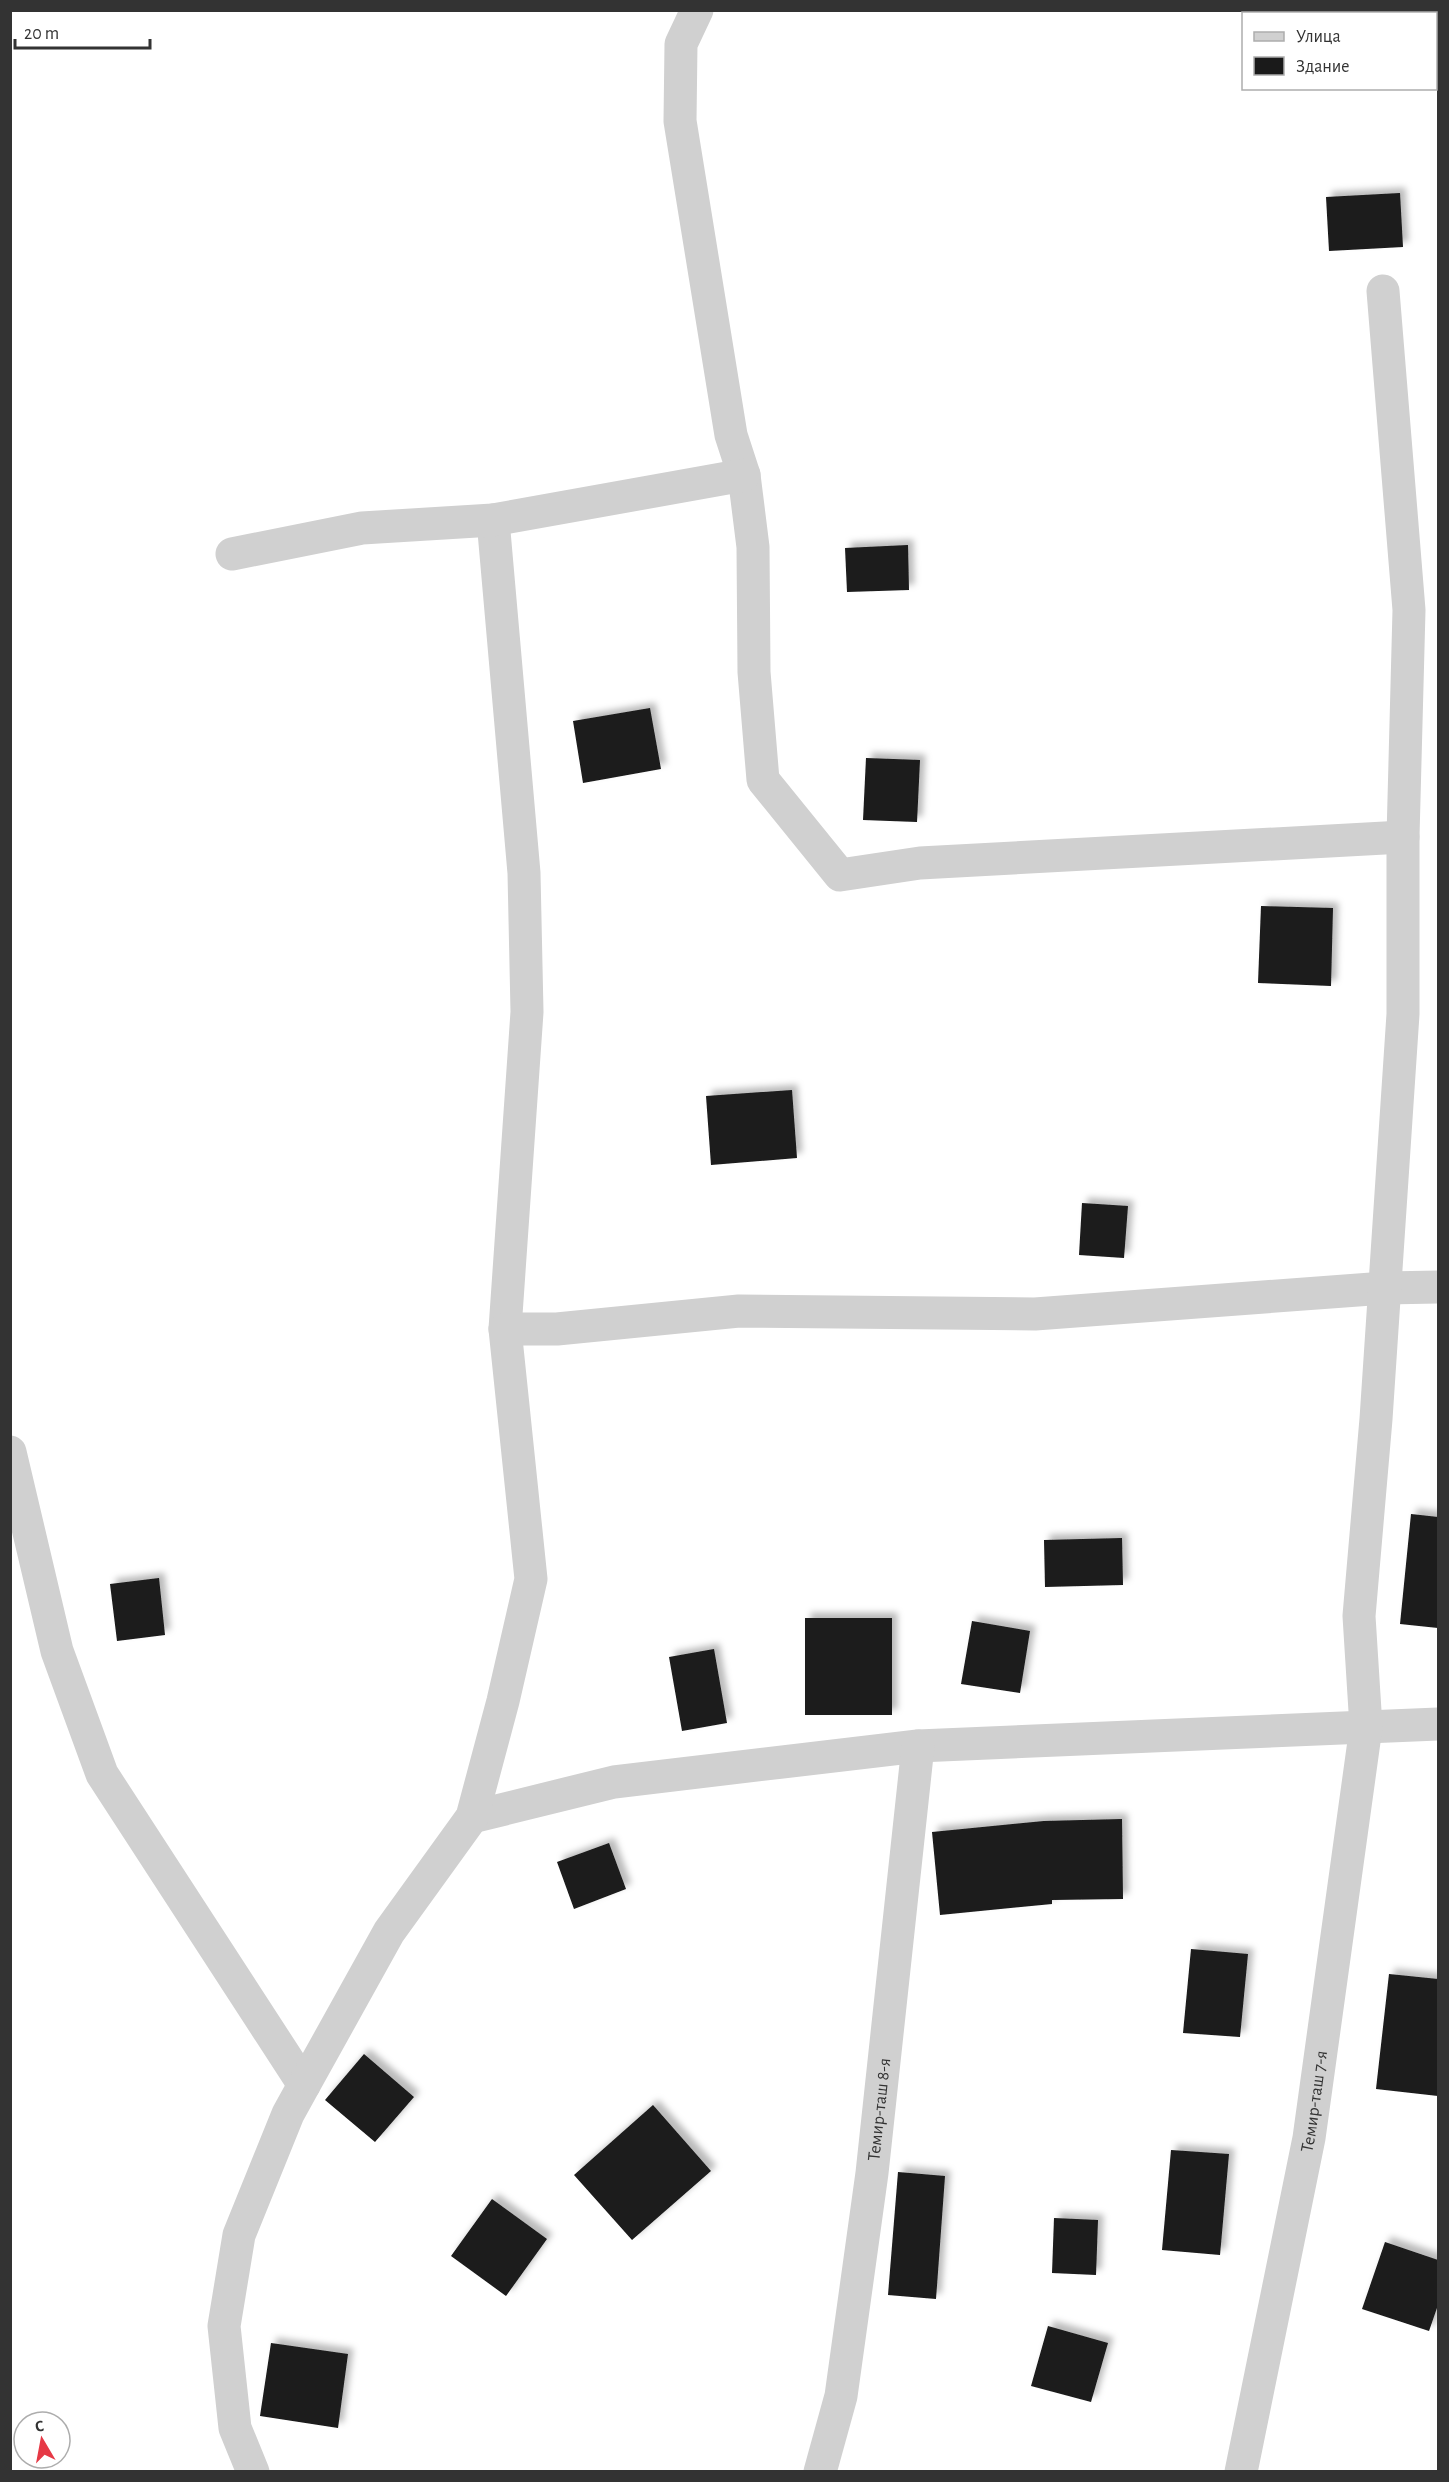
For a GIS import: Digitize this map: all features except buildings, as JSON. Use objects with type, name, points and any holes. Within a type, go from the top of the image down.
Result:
[{"type":"street","points":[[697,10],[681,45],[680,121],[731,435],[744,475],[753,547],[754,672],[763,780],[840,875],[920,863],[1403,837]]},
{"type":"street","name":"Темир-таш 7-я","points":[[1241,2472],[1309,2138],[1366,1727],[1359,1616],[1376,1419],[1403,1014],[1403,837],[1409,610],[1383,291]]},
{"type":"street","points":[[232,554],[362,528],[493,520],[744,475]]},
{"type":"street","points":[[252,2472],[235,2428],[224,2326],[239,2235],[288,2114],[389,1932],[472,1817],[503,1701],[531,1579],[505,1329],[526,1012],[525,873],[493,520]]},
{"type":"street","points":[[505,1329],[557,1329],[739,1311],[1035,1314],[1385,1288],[1438,1287]]},
{"type":"street","points":[[10,1452],[57,1651],[102,1774],[304,2085]]},
{"type":"street","points":[[472,1817],[614,1782],[918,1746],[1438,1724]]},
{"type":"street","name":"Темир-таш 8-я","points":[[820,2472],[841,2396],[869,2196],[918,1746]]}]
